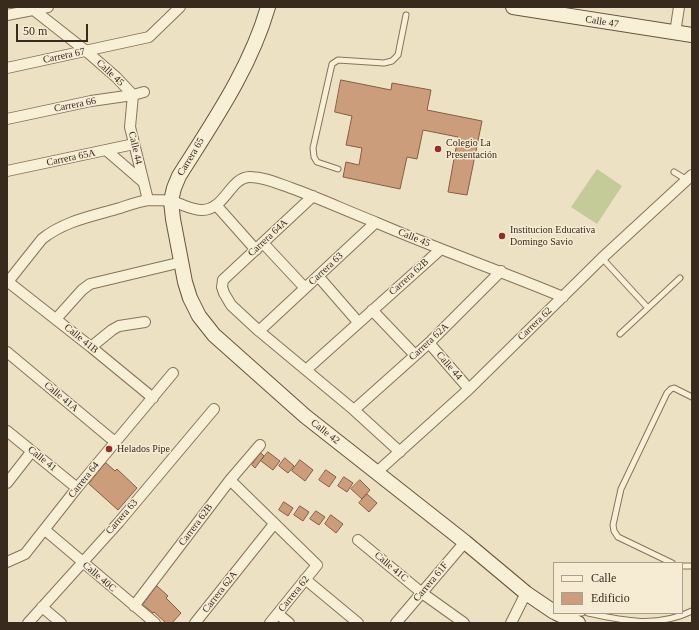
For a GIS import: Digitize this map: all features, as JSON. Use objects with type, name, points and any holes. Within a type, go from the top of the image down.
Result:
[{"type":"street","points":[[7,15],[32,8],[48,7]]},
{"type":"street","name":"Carrera 67","points":[[7,68],[149,37],[180,7]]},
{"type":"street","name":"Carrera 65","points":[[171,201],[179,176],[236,85],[248,59],[268,7]]},
{"type":"street","name":"Calle 47","points":[[513,7],[550,10],[692,36]]},
{"type":"street","points":[[675,33],[679,7]]},
{"type":"street","name":"Calle 45","points":[[32,8],[86,51],[116,77],[133,95]]},
{"type":"street","name":"Carrera 66","points":[[7,119],[91,101],[144,92]]},
{"type":"street","name":"Calle 44","points":[[133,95],[130,127],[148,200]]},
{"type":"street","name":"Carrera 65A","points":[[7,172],[134,144]]},
{"type":"street","points":[[106,150],[143,182]]},
{"type":"street","name":"Carrera 62","points":[[377,472],[469,389],[602,258],[690,177]]},
{"type":"street","name":"Calle 45","points":[[216,205],[242,178],[265,178],[563,297]]},
{"type":"street","name":"Carrera 64A","points":[[259,331],[231,305],[222,287],[223,280],[313,196]]},
{"type":"street","points":[[7,282],[35,247],[49,233],[64,225],[81,219],[148,200],[171,201],[190,208],[202,210],[210,209],[216,205],[305,288]]},
{"type":"street","name":"Calle 42","points":[[171,201],[185,282],[190,298],[199,316],[214,335],[305,416],[377,472],[432,511],[465,542],[526,593],[553,611]]},
{"type":"street","name":"Carrera 63","points":[[259,331],[375,223]]},
{"type":"street","name":"Carrera 62B","points":[[306,370],[441,249]]},
{"type":"street","points":[[56,319],[82,290],[90,284],[182,262]]},
{"type":"street","name":"Carrera 62A","points":[[354,410],[429,343],[501,271]]},
{"type":"street","points":[[318,276],[358,322]]},
{"type":"street","name":"Calle 41B","points":[[7,282],[56,319],[153,398]]},
{"type":"street","points":[[372,310],[415,355]]},
{"type":"street","points":[[91,347],[119,326],[146,322]]},
{"type":"street","points":[[259,331],[354,410],[400,452]]},
{"type":"street","name":"Calle 44","points":[[429,343],[469,389]]},
{"type":"street","name":"Calle 41A","points":[[7,352],[115,442]]},
{"type":"street","name":"Carrera 64","points":[[7,562],[25,554],[77,488],[173,373]]},
{"type":"street","name":"Carrera 63","points":[[28,623],[119,522],[214,409]]},
{"type":"street","name":"Calle 41","points":[[7,431],[77,488]]},
{"type":"street","name":"Carrera 62B","points":[[134,606],[230,480],[260,445]]},
{"type":"street","points":[[7,483],[32,451]]},
{"type":"street","points":[[230,480],[274,524]]},
{"type":"street","name":"Carrera 62","points":[[270,623],[317,565],[274,524]]},
{"type":"street","name":"Carrera 62A","points":[[196,623],[274,524]]},
{"type":"street","name":"Calle 40C","points":[[44,530],[155,623]]},
{"type":"street","name":"Calle 41C","points":[[358,540],[422,593],[464,623]]},
{"type":"street","name":"Carrera 61F","points":[[396,623],[465,542]]},
{"type":"street","points":[[305,579],[358,623]]},
{"type":"street","points":[[511,623],[526,593]]},
{"type":"street","points":[[42,607],[61,623]]},
{"type":"street","points":[[278,614],[289,623]]},
{"type":"street","name":"Calle 42","points":[[558,614],[578,623]]},
{"type":"lane","points":[[338,169],[317,162],[314,157],[313,148],[332,64],[338,60],[384,63],[392,61],[398,54],[406,15]]},
{"type":"lane","points":[[674,172],[690,177]]},
{"type":"lane","points":[[602,258],[648,308]]},
{"type":"lane","points":[[620,334],[680,278]]},
{"type":"lane","points":[[670,562],[618,537],[614,531],[613,525],[621,490],[667,394],[674,388],[692,397]]},
{"type":"lane","points":[[593,614],[621,620],[655,622],[685,615],[692,611]]},
{"type":"green space","points":[[597,169],[622,186],[597,224],[571,207]]},
{"type":"building","points":[[341,80],[391,90],[392,83],[431,90],[427,110],[482,121],[467,195],[448,192],[458,137],[423,130],[417,159],[407,157],[400,189],[343,177],[346,162],[359,165],[362,148],[346,145],[352,116],[335,112]]},
{"type":"building","points":[[268,452],[280,461],[273,470],[261,461]]},
{"type":"building","points":[[261,453],[264,456],[255,468],[252,465]]},
{"type":"building","points":[[285,458],[294,466],[288,473],[279,466]]},
{"type":"building","points":[[300,460],[313,470],[305,481],[292,471]]},
{"type":"building","points":[[106,463],[115,471],[117,469],[137,488],[118,510],[89,484]]},
{"type":"building","points":[[326,470],[336,477],[329,487],[319,480]]},
{"type":"building","points":[[344,477],[353,483],[347,492],[338,486]]},
{"type":"building","points":[[360,480],[370,490],[362,499],[351,489]]},
{"type":"building","points":[[367,494],[377,503],[369,512],[359,503]]},
{"type":"building","points":[[284,502],[293,508],[288,516],[279,510]]},
{"type":"building","points":[[300,506],[309,512],[303,521],[294,515]]},
{"type":"building","points":[[316,511],[325,517],[319,525],[310,519]]},
{"type":"building","points":[[331,515],[343,524],[336,533],[325,524]]},
{"type":"building","points":[[157,586],[168,596],[166,598],[181,613],[172,623],[166,623],[154,612],[153,613],[143,605]]},
{"type":"place","name":"Colegio La Presentación","points":[[438,149]]},
{"type":"place","name":"Institucion Educativa Domingo Savio","points":[[502,236]]},
{"type":"place","name":"Helados Pipe","points":[[109,449]]}]
